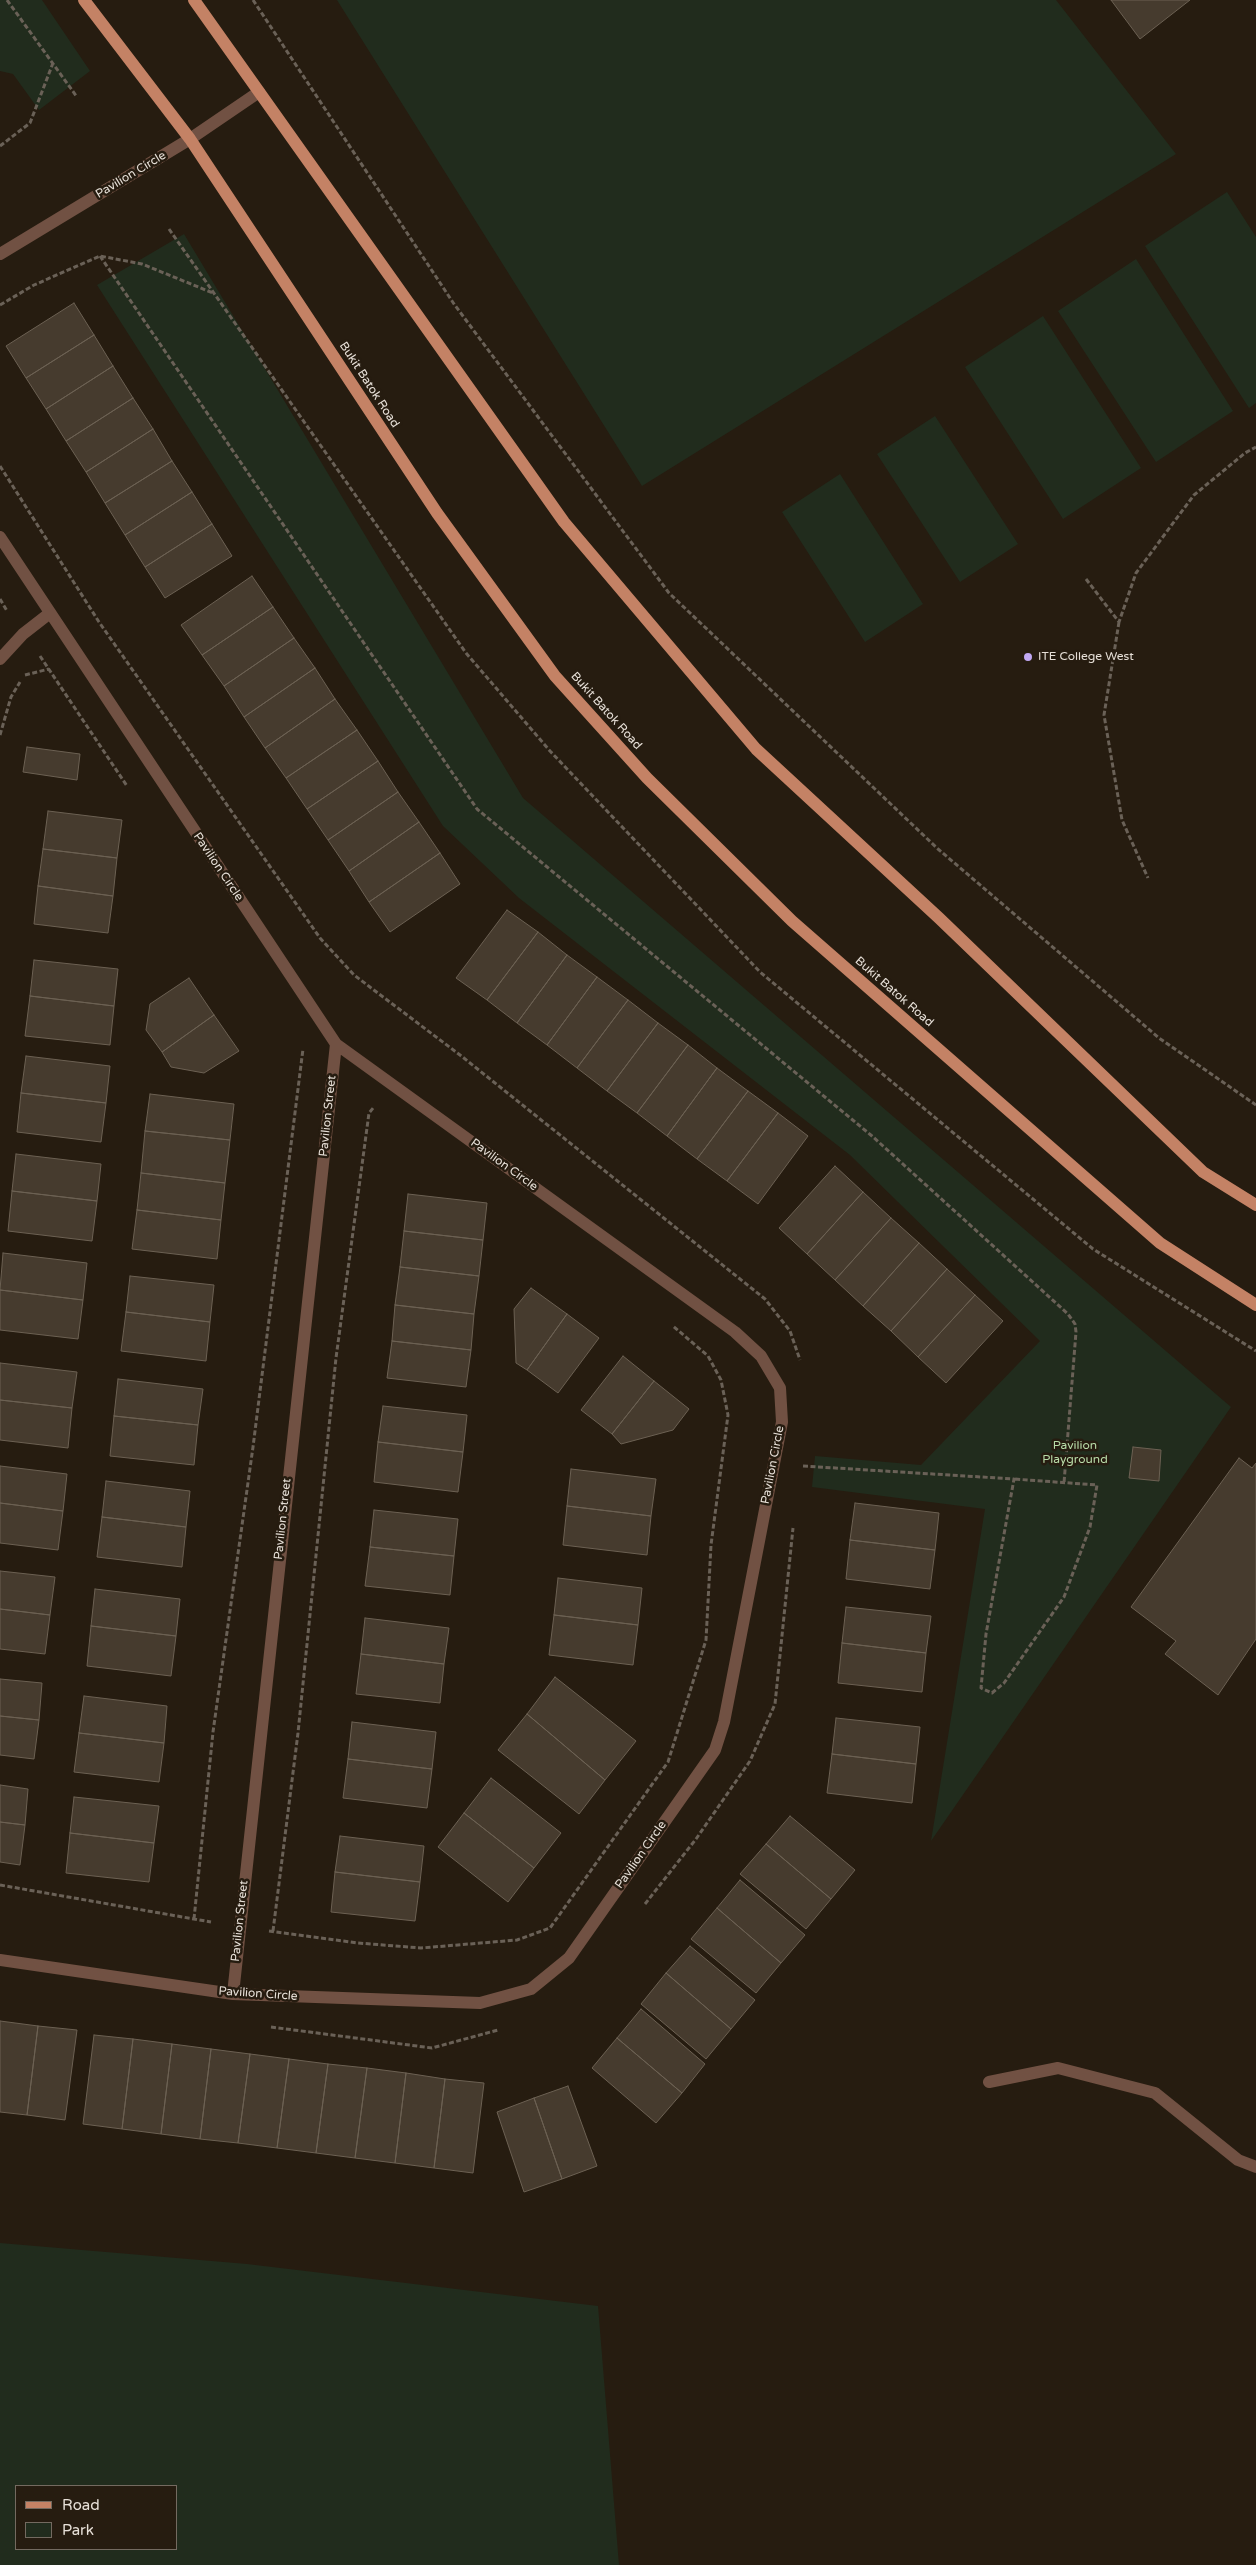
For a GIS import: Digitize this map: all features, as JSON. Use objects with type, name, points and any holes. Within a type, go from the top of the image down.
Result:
[{"type":"main road","name":"Bukit Batok Road","points":[[84,0],[190,139],[443,521],[555,676],[641,770],[792,921],[1137,1223],[1160,1242],[1256,1305]]},
{"type":"main road","points":[[194,0],[564,522],[756,749],[939,918],[1203,1172],[1256,1205]]},
{"type":"street","name":"Pavilion Circle","points":[[0,254],[190,139],[259,92]]},
{"type":"street","name":"Pavilion Circle","points":[[0,537],[336,1044],[735,1332],[761,1356],[780,1388],[782,1422],[724,1722],[715,1750],[569,1958],[531,1989],[480,2003],[233,1994],[0,1960]]},
{"type":"street","points":[[0,659],[23,634],[50,614]]},
{"type":"street","name":"Pavilion Street","points":[[233,1994],[336,1044]]},
{"type":"street","points":[[989,2082],[1058,2068],[1155,2093],[1238,2160],[1256,2167]]},
{"type":"path","points":[[7,0],[77,97]]},
{"type":"path","points":[[253,0],[454,304],[669,593],[938,849],[1159,1038],[1256,1105]]},
{"type":"path","points":[[0,146],[30,123],[53,63]]},
{"type":"path","points":[[0,305],[34,285],[100,256],[142,264],[214,293]]},
{"type":"path","points":[[100,256],[477,809],[872,1136],[1068,1314],[1075,1324],[1076,1332],[1064,1483]]},
{"type":"path","points":[[1148,878],[1122,820],[1104,714],[1119,622],[1136,574],[1194,495],[1244,452],[1256,447]]},
{"type":"path","points":[[0,466],[99,622],[320,938],[354,975],[460,1055],[765,1299],[790,1331],[802,1366]]},
{"type":"path","points":[[1086,579],[1119,622]]},
{"type":"path","points":[[0,599],[132,793]]},
{"type":"path","points":[[0,735],[11,697],[25,675],[49,669]]},
{"type":"path","points":[[297,1041],[303,1050],[332,1072]]},
{"type":"path","points":[[194,1919],[213,1732],[253,1447],[303,1050]]},
{"type":"path","points":[[273,1931],[299,1723],[336,1358],[369,1113],[377,1103]]},
{"type":"path","points":[[0,1885],[240,1927],[358,1943],[421,1948],[517,1940],[550,1928],[668,1762],[706,1640],[712,1545],[728,1415],[721,1380],[708,1356],[671,1324]]},
{"type":"path","points":[[800,1458],[799,1466],[1097,1484],[1090,1527],[1064,1598],[1004,1683],[992,1694],[981,1688],[986,1634],[1014,1479]]},
{"type":"path","points":[[644,1906],[696,1839],[750,1761],[774,1704],[794,1522]]},
{"type":"path","points":[[293,2030],[432,2048],[490,2034],[506,2026]]},
{"type":"green space","points":[[0,0],[42,0],[90,71],[39,110],[13,74],[0,71]]},
{"type":"green space","points":[[337,0],[1056,0],[1176,154],[642,486]]},
{"type":"green space","points":[[1227,192],[1256,237],[1256,403],[1249,408],[1145,246]]},
{"type":"green space","name":"Pavilion Playground","points":[[184,234],[523,798],[1231,1407],[931,1841],[985,1509],[812,1487],[815,1456],[921,1465],[1040,1341],[850,1155],[519,898],[443,826],[97,285]]},
{"type":"green space","points":[[1136,259],[1233,411],[1156,462],[1058,311]]},
{"type":"green space","points":[[1043,316],[1141,468],[1063,519],[965,367]]},
{"type":"green space","points":[[935,416],[1018,544],[960,582],[877,454]]},
{"type":"green space","points":[[840,474],[923,604],[865,642],[782,512]]},
{"type":"green space","points":[[0,2243],[247,2264],[598,2306],[619,2565],[0,2565]]},
{"type":"building","points":[[1111,0],[1190,0],[1140,39]]},
{"type":"building","points":[[74,303],[94,335],[26,378],[6,346]]},
{"type":"building","points":[[94,335],[113,366],[46,409],[26,378]]},
{"type":"building","points":[[113,366],[133,398],[66,441],[46,409]]},
{"type":"building","points":[[133,398],[153,429],[86,472],[66,441]]},
{"type":"building","points":[[153,429],[172,461],[105,503],[86,472]]},
{"type":"building","points":[[172,461],[192,492],[125,535],[105,503]]},
{"type":"building","points":[[192,492],[212,524],[145,567],[125,535]]},
{"type":"building","points":[[212,524],[232,556],[165,598],[145,567]]},
{"type":"building","points":[[252,576],[273,607],[202,655],[181,625]]},
{"type":"building","points":[[273,607],[294,638],[224,686],[202,655]]},
{"type":"building","points":[[294,638],[315,668],[244,717],[224,686]]},
{"type":"building","points":[[315,668],[335,699],[265,748],[244,717]]},
{"type":"building","points":[[335,699],[357,730],[286,778],[265,748]]},
{"type":"building","points":[[357,730],[378,761],[307,809],[286,778]]},
{"type":"building","points":[[27,747],[80,754],[77,780],[23,772]]},
{"type":"building","points":[[378,761],[398,792],[328,840],[307,809]]},
{"type":"building","points":[[398,792],[419,822],[349,871],[328,840]]},
{"type":"building","points":[[48,811],[122,820],[117,858],[43,849]]},
{"type":"building","points":[[419,822],[440,853],[369,902],[349,871]]},
{"type":"building","points":[[43,849],[117,858],[113,896],[38,886]]},
{"type":"building","points":[[440,853],[460,884],[390,932],[369,902]]},
{"type":"building","points":[[38,886],[113,896],[108,933],[34,924]]},
{"type":"building","points":[[507,910],[538,932],[487,1000],[456,978]]},
{"type":"building","points":[[538,932],[567,955],[517,1023],[487,1000]]},
{"type":"building","points":[[567,955],[597,977],[547,1045],[517,1023]]},
{"type":"building","points":[[34,960],[118,969],[114,1006],[30,996]]},
{"type":"building","points":[[597,977],[628,1000],[577,1068],[547,1045]]},
{"type":"building","points":[[189,978],[214,1015],[162,1052],[146,1030],[150,1004]]},
{"type":"building","points":[[30,996],[114,1006],[110,1045],[25,1036]]},
{"type":"building","points":[[628,1000],[658,1023],[607,1091],[577,1068]]},
{"type":"building","points":[[214,1015],[239,1051],[204,1073],[171,1067],[162,1052]]},
{"type":"building","points":[[658,1023],[688,1045],[637,1113],[607,1091]]},
{"type":"building","points":[[688,1045],[717,1068],[667,1136],[637,1113]]},
{"type":"building","points":[[26,1056],[110,1066],[106,1103],[21,1093]]},
{"type":"building","points":[[717,1068],[748,1091],[697,1159],[667,1136]]},
{"type":"building","points":[[748,1091],[778,1113],[727,1181],[697,1159]]},
{"type":"building","points":[[21,1093],[106,1103],[101,1142],[17,1132]]},
{"type":"building","points":[[150,1094],[234,1104],[230,1140],[145,1131]]},
{"type":"building","points":[[778,1113],[808,1136],[758,1204],[727,1181]]},
{"type":"building","points":[[145,1131],[230,1140],[225,1183],[141,1173]]},
{"type":"building","points":[[16,1154],[101,1164],[97,1201],[12,1191]]},
{"type":"building","points":[[835,1166],[863,1192],[807,1254],[779,1228]]},
{"type":"building","points":[[141,1173],[225,1183],[221,1220],[137,1210]]},
{"type":"building","points":[[12,1191],[97,1201],[92,1241],[8,1231]]},
{"type":"building","points":[[863,1192],[891,1218],[835,1280],[807,1254]]},
{"type":"building","points":[[408,1194],[487,1203],[483,1240],[404,1231]]},
{"type":"building","points":[[137,1210],[221,1220],[217,1259],[132,1249]]},
{"type":"building","points":[[891,1218],[919,1243],[863,1306],[835,1280]]},
{"type":"building","points":[[404,1231],[483,1240],[479,1276],[400,1267]]},
{"type":"building","points":[[919,1243],[947,1269],[891,1331],[863,1306]]},
{"type":"building","points":[[3,1253],[87,1263],[83,1300],[0,1290]]},
{"type":"building","points":[[400,1267],[479,1276],[474,1314],[395,1305]]},
{"type":"building","points":[[947,1269],[975,1295],[918,1357],[891,1331]]},
{"type":"building","points":[[130,1276],[214,1285],[210,1322],[126,1312]]},
{"type":"building","points":[[531,1288],[567,1314],[527,1370],[516,1363],[514,1309]]},
{"type":"building","points":[[0,1290],[83,1300],[78,1339],[0,1330]]},
{"type":"building","points":[[975,1295],[1003,1321],[946,1383],[918,1357]]},
{"type":"building","points":[[395,1305],[474,1314],[471,1350],[392,1341]]},
{"type":"building","points":[[126,1312],[210,1322],[206,1361],[121,1351]]},
{"type":"building","points":[[567,1314],[599,1338],[558,1393],[527,1370]]},
{"type":"building","points":[[392,1341],[471,1350],[466,1387],[387,1378]]},
{"type":"building","points":[[623,1356],[654,1381],[612,1434],[581,1410]]},
{"type":"building","points":[[0,1363],[77,1372],[72,1408],[0,1400]]},
{"type":"building","points":[[118,1379],[203,1389],[198,1425],[114,1416]]},
{"type":"building","points":[[654,1381],[689,1409],[673,1430],[621,1444],[612,1434]]},
{"type":"building","points":[[0,1400],[72,1408],[68,1448],[0,1440]]},
{"type":"building","points":[[383,1406],[467,1415],[463,1452],[378,1442]]},
{"type":"building","points":[[114,1416],[198,1425],[194,1465],[110,1456]]},
{"type":"building","points":[[378,1442],[463,1452],[458,1492],[374,1482]]},
{"type":"building","points":[[1133,1447],[1161,1450],[1159,1481],[1129,1478]]},
{"type":"building","points":[[1239,1458],[1252,1468],[1256,1463],[1256,1639],[1218,1695],[1165,1654],[1176,1641],[1131,1607]]},
{"type":"building","points":[[0,1466],[67,1474],[63,1511],[0,1503]]},
{"type":"building","points":[[571,1469],[656,1479],[651,1516],[567,1506]]},
{"type":"building","points":[[106,1481],[190,1491],[186,1527],[102,1517]]},
{"type":"building","points":[[0,1503],[63,1511],[58,1550],[0,1543]]},
{"type":"building","points":[[855,1503],[939,1513],[935,1550],[850,1540]]},
{"type":"building","points":[[567,1506],[651,1516],[647,1555],[563,1545]]},
{"type":"building","points":[[374,1510],[458,1519],[454,1556],[370,1547]]},
{"type":"building","points":[[102,1517],[186,1527],[182,1567],[97,1557]]},
{"type":"building","points":[[850,1540],[935,1550],[930,1589],[846,1579]]},
{"type":"building","points":[[370,1547],[454,1556],[450,1595],[365,1586]]},
{"type":"building","points":[[0,1571],[55,1577],[50,1615],[0,1609]]},
{"type":"building","points":[[558,1578],[642,1588],[638,1625],[554,1615]]},
{"type":"building","points":[[95,1589],[180,1599],[176,1636],[91,1626]]},
{"type":"building","points":[[846,1607],[931,1616],[926,1653],[842,1643]]},
{"type":"building","points":[[0,1609],[50,1615],[45,1654],[0,1649]]},
{"type":"building","points":[[554,1615],[638,1625],[633,1665],[549,1655]]},
{"type":"building","points":[[365,1618],[449,1628],[444,1664],[361,1654]]},
{"type":"building","points":[[91,1626],[176,1636],[171,1676],[87,1666]]},
{"type":"building","points":[[842,1643],[926,1653],[922,1692],[838,1683]]},
{"type":"building","points":[[361,1654],[444,1664],[440,1703],[356,1694]]},
{"type":"building","points":[[555,1677],[636,1741],[605,1780],[527,1714]]},
{"type":"building","points":[[0,1679],[42,1683],[39,1720],[0,1716]]},
{"type":"building","points":[[84,1696],[167,1706],[164,1743],[79,1733]]},
{"type":"building","points":[[527,1714],[605,1780],[579,1814],[498,1750]]},
{"type":"building","points":[[0,1716],[39,1720],[34,1759],[0,1755]]},
{"type":"building","points":[[836,1718],[920,1727],[916,1764],[832,1754]]},
{"type":"building","points":[[352,1722],[436,1732],[432,1769],[348,1759]]},
{"type":"building","points":[[79,1733],[164,1743],[159,1782],[74,1772]]},
{"type":"building","points":[[832,1754],[916,1764],[912,1803],[827,1793]]},
{"type":"building","points":[[348,1759],[432,1769],[427,1808],[343,1798]]},
{"type":"building","points":[[491,1778],[561,1833],[534,1868],[464,1813]]},
{"type":"building","points":[[0,1785],[28,1789],[25,1825],[0,1822]]},
{"type":"building","points":[[74,1797],[159,1806],[154,1843],[70,1833]]},
{"type":"building","points":[[464,1813],[534,1868],[508,1902],[438,1847]]},
{"type":"building","points":[[790,1816],[855,1870],[831,1899],[766,1844]]},
{"type":"building","points":[[0,1822],[25,1825],[20,1865],[0,1862]]},
{"type":"building","points":[[70,1833],[154,1843],[149,1882],[66,1873]]},
{"type":"building","points":[[340,1836],[424,1846],[420,1882],[335,1872]]},
{"type":"building","points":[[766,1844],[831,1899],[806,1929],[740,1874]]},
{"type":"building","points":[[335,1872],[420,1882],[415,1921],[331,1912]]},
{"type":"building","points":[[740,1880],[805,1935],[781,1963],[717,1908]]},
{"type":"building","points":[[717,1908],[781,1963],[756,1993],[691,1939]]},
{"type":"building","points":[[690,1946],[755,2000],[731,2029],[666,1973]]},
{"type":"building","points":[[666,1973],[731,2029],[706,2059],[641,2004]]},
{"type":"building","points":[[641,2009],[705,2064],[682,2093],[617,2038]]},
{"type":"building","points":[[0,2021],[38,2026],[27,2115],[0,2112]]},
{"type":"building","points":[[38,2026],[77,2030],[65,2120],[27,2115]]},
{"type":"building","points":[[94,2035],[133,2039],[122,2129],[83,2124]]},
{"type":"building","points":[[617,2038],[682,2093],[656,2123],[592,2068]]},
{"type":"building","points":[[133,2039],[172,2044],[161,2134],[122,2129]]},
{"type":"building","points":[[172,2044],[211,2049],[200,2139],[161,2134]]},
{"type":"building","points":[[211,2049],[250,2054],[238,2143],[200,2139]]},
{"type":"building","points":[[250,2054],[289,2059],[277,2148],[238,2143]]},
{"type":"building","points":[[289,2059],[328,2064],[316,2153],[277,2148]]},
{"type":"building","points":[[328,2064],[367,2068],[355,2158],[316,2153]]},
{"type":"building","points":[[367,2068],[406,2073],[395,2163],[355,2158]]},
{"type":"building","points":[[406,2073],[445,2079],[434,2168],[395,2163]]},
{"type":"building","points":[[445,2079],[484,2083],[473,2173],[434,2168]]},
{"type":"building","points":[[568,2086],[597,2166],[562,2179],[534,2098]]},
{"type":"building","points":[[534,2098],[562,2179],[524,2192],[497,2112]]},
{"type":"place","name":"ITE College West","points":[[1028,657]]}]
